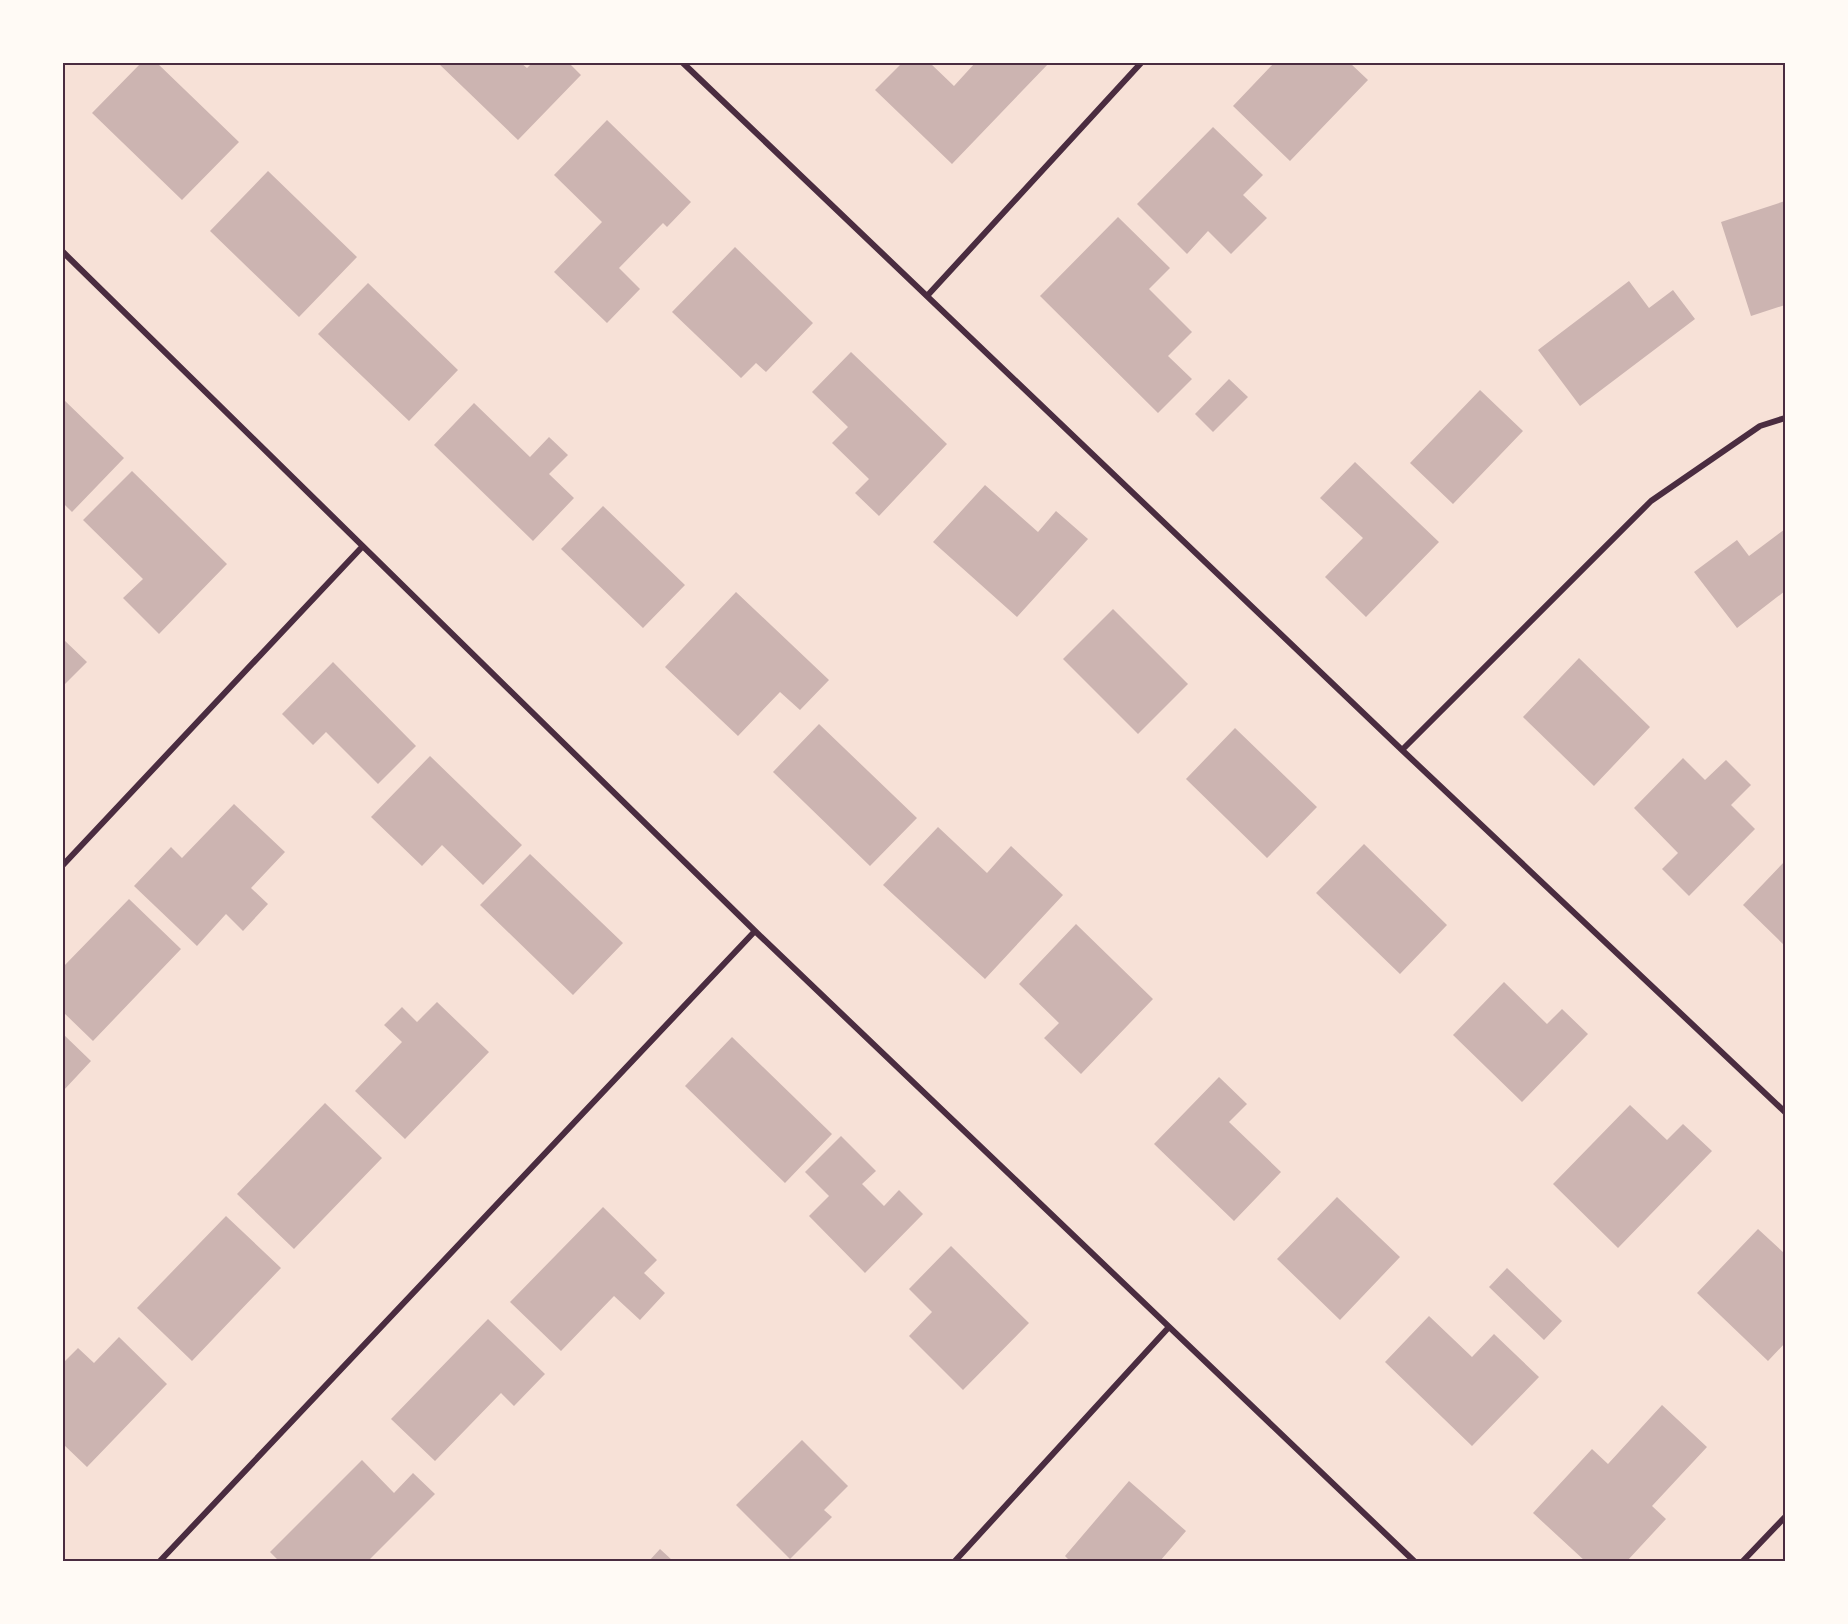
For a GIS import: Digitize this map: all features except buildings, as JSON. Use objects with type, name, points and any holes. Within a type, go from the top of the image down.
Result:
[{"type":"street","points":[[683,63],[1402,750],[1785,1112]]},
{"type":"street","points":[[927,296],[1140,63]]},
{"type":"street","points":[[63,252],[756,931],[1414,1561]]},
{"type":"street","points":[[1402,750],[1651,501],[1760,426],[1785,418]]},
{"type":"street","points":[[63,865],[362,547]]},
{"type":"street","points":[[160,1561],[756,931]]},
{"type":"street","points":[[955,1561],[1169,1326]]},
{"type":"street","points":[[1743,1561],[1785,1517]]}]
